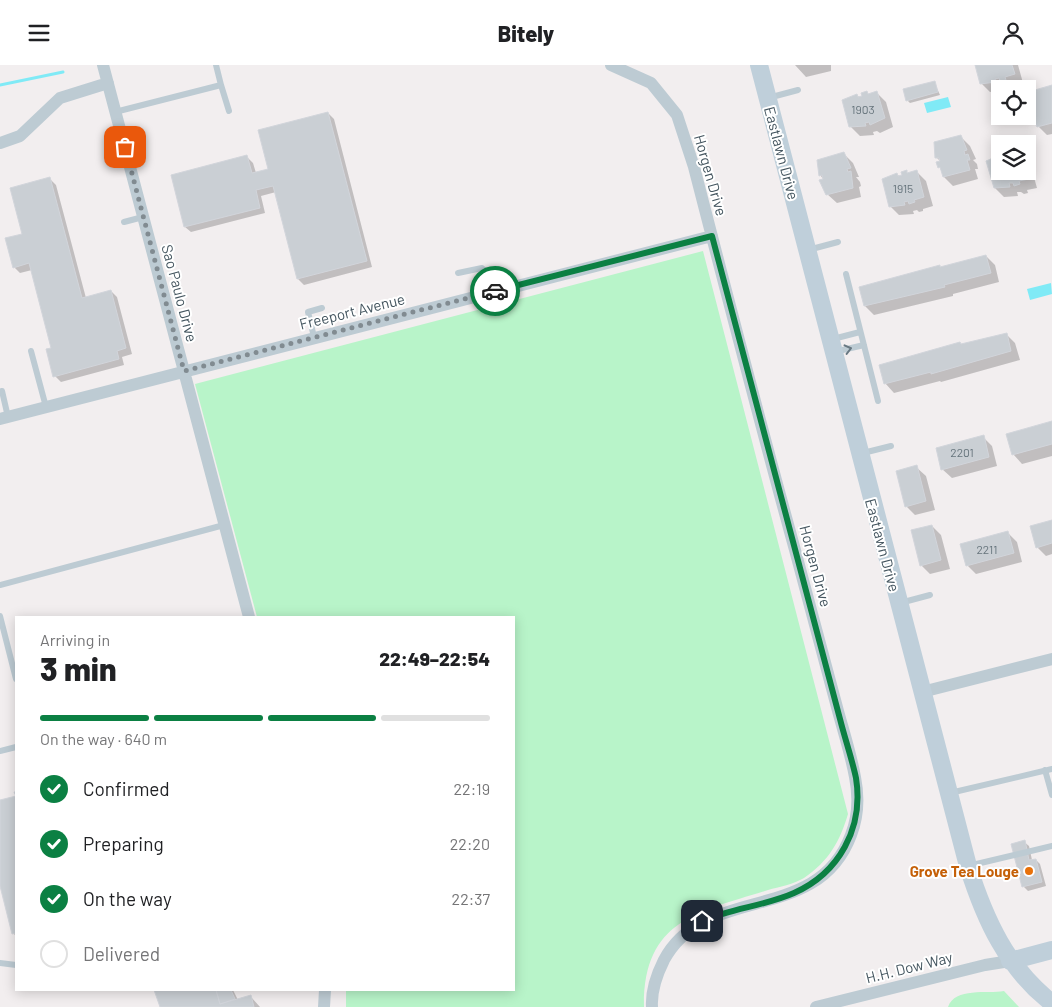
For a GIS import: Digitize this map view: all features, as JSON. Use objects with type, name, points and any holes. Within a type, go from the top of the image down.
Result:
[{"type":"street","name":"Sao Paulo Drive","points":[[103,65],[249,616]]},
{"type":"street","name":"Horgen Drive","points":[[611,65],[651,83],[677,115],[694,167],[856,778],[856,816],[844,851],[823,876],[793,894],[720,913],[702,921],[687,932],[671,948],[657,974],[652,1007]]},
{"type":"street","name":"Eastlawn Drive","points":[[759,65],[968,866],[987,919],[1010,961],[1052,1003]]},
{"type":"street","points":[[0,143],[20,136],[60,99],[108,83]]},
{"type":"street","name":"Freeport Avenue","points":[[4,418],[712,236]]},
{"type":"street","points":[[922,692],[1052,659]]},
{"type":"street","points":[[1010,961],[1052,950]]},
{"type":"street","name":"H.H. Dow Way","points":[[816,1007],[985,965],[1010,961]]},
{"type":"street","points":[[324,991],[324,1007]]},
{"type":"lane","points":[[216,65],[229,111]]},
{"type":"lane","points":[[115,112],[221,85]]},
{"type":"lane","points":[[768,98],[798,90]]},
{"type":"lane","points":[[124,222],[143,217]]},
{"type":"lane","points":[[807,250],[838,242]]},
{"type":"lane","points":[[458,273],[482,268],[487,273],[493,292]]},
{"type":"lane","points":[[846,274],[878,401]]},
{"type":"lane","points":[[314,337],[308,312],[322,308]]},
{"type":"lane","points":[[831,346],[860,332]]},
{"type":"lane","points":[[831,346],[864,345]]},
{"type":"lane","points":[[31,351],[46,407]]},
{"type":"lane","points":[[2,391],[4,418]]},
{"type":"lane","points":[[859,454],[891,446]]},
{"type":"lane","points":[[0,585],[224,525]]},
{"type":"lane","points":[[898,603],[930,595]]},
{"type":"lane","points":[[0,616],[15,675]]},
{"type":"lane","points":[[0,751],[15,747]]},
{"type":"lane","points":[[949,794],[1049,770],[1052,795]]},
{"type":"lane","points":[[968,866],[1052,846]]},
{"type":"lane","points":[[0,963],[15,965]]},
{"type":"green space","points":[[703,251],[848,814],[837,842],[827,857],[804,878],[791,884],[719,905],[698,913],[680,924],[665,937],[653,955],[646,978],[644,1007],[346,1007],[346,991],[515,991],[515,616],[257,616],[195,384]]},
{"type":"green space","points":[[1004,991],[1019,1007],[948,1007],[957,996],[964,994]]},
{"type":"water","points":[[948,97],[951,107],[927,113],[924,103]]},
{"type":"water","points":[[1051,283],[1052,294],[1030,300],[1027,289]]},
{"type":"building","points":[[975,65],[1012,65],[1015,74],[1005,77],[1006,80],[1000,80],[999,78],[991,80],[991,83],[980,84]]},
{"type":"building","points":[[935,81],[938,92],[906,101],[903,89]]},
{"type":"building","points":[[1052,85],[1052,123],[1037,127],[1036,125],[1036,90]]},
{"type":"building","points":[[867,91],[868,94],[877,91],[885,118],[870,125],[869,122],[865,123],[866,126],[849,127],[842,100],[857,94],[858,97],[862,96],[861,93]]},
{"type":"building","points":[[328,112],[367,261],[297,279],[273,186],[256,190],[260,208],[184,227],[171,175],[247,155],[252,173],[268,169],[258,130]]},
{"type":"building","points":[[961,135],[967,150],[964,151],[965,155],[968,154],[970,160],[967,160],[970,170],[943,177],[940,167],[938,168],[936,162],[940,161],[939,158],[935,158],[934,142]]},
{"type":"building","points":[[844,152],[851,168],[847,169],[848,172],[851,171],[853,188],[826,195],[819,180],[823,179],[822,175],[819,176],[817,160]]},
{"type":"building","points":[[991,159],[991,178],[986,161]]},
{"type":"building","points":[[907,170],[907,173],[917,170],[924,197],[914,200],[915,202],[909,204],[908,201],[904,202],[905,205],[889,207],[882,179],[897,173],[898,176],[902,175],[901,172]]},
{"type":"building","points":[[50,177],[82,298],[111,290],[126,348],[117,351],[119,359],[53,377],[46,349],[51,348],[29,263],[13,268],[5,238],[22,234],[10,188]]},
{"type":"building","points":[[992,180],[1024,180],[1019,181],[1020,184],[1014,186],[1013,183],[1009,183],[1010,187],[994,188]]},
{"type":"building","points":[[986,255],[991,273],[944,285],[945,287],[864,306],[859,287],[940,265],[940,267]]},
{"type":"building","points":[[1007,333],[1011,351],[931,374],[931,372],[884,384],[879,365],[960,342],[961,344]]},
{"type":"building","points":[[1052,421],[1052,444],[1012,455],[1006,434]]},
{"type":"building","points":[[984,435],[989,457],[941,470],[936,448]]},
{"type":"building","points":[[917,465],[926,501],[905,507],[896,471]]},
{"type":"building","points":[[1052,520],[1052,543],[1036,548],[1030,526]]},
{"type":"building","points":[[932,525],[941,560],[920,566],[911,530]]},
{"type":"building","points":[[1008,531],[1014,553],[966,566],[960,544]]},
{"type":"building","points":[[15,796],[15,933],[12,934],[0,886],[0,800]]},
{"type":"building","name":"Grove Tea Louge","points":[[1025,840],[1029,860],[1036,859],[1042,882],[1022,887],[1011,844]]},
{"type":"building","points":[[154,991],[216,991],[220,1004],[251,995],[254,1007],[160,1007]]},
{"type":"building","points":[[216,991],[231,991],[235,999],[220,1004]]},
{"type":"waterway","points":[[0,85],[63,72]]},
{"type":"way so far","points":[[125,147],[184,371],[495,291]]},
{"type":"place","name":"Grove Tea Louge","points":[[1029,871]]},
{"type":"route","points":[[495,291],[712,236],[856,778],[857,797],[856,816],[844,851],[823,876],[793,894],[720,913],[702,921]]}]
